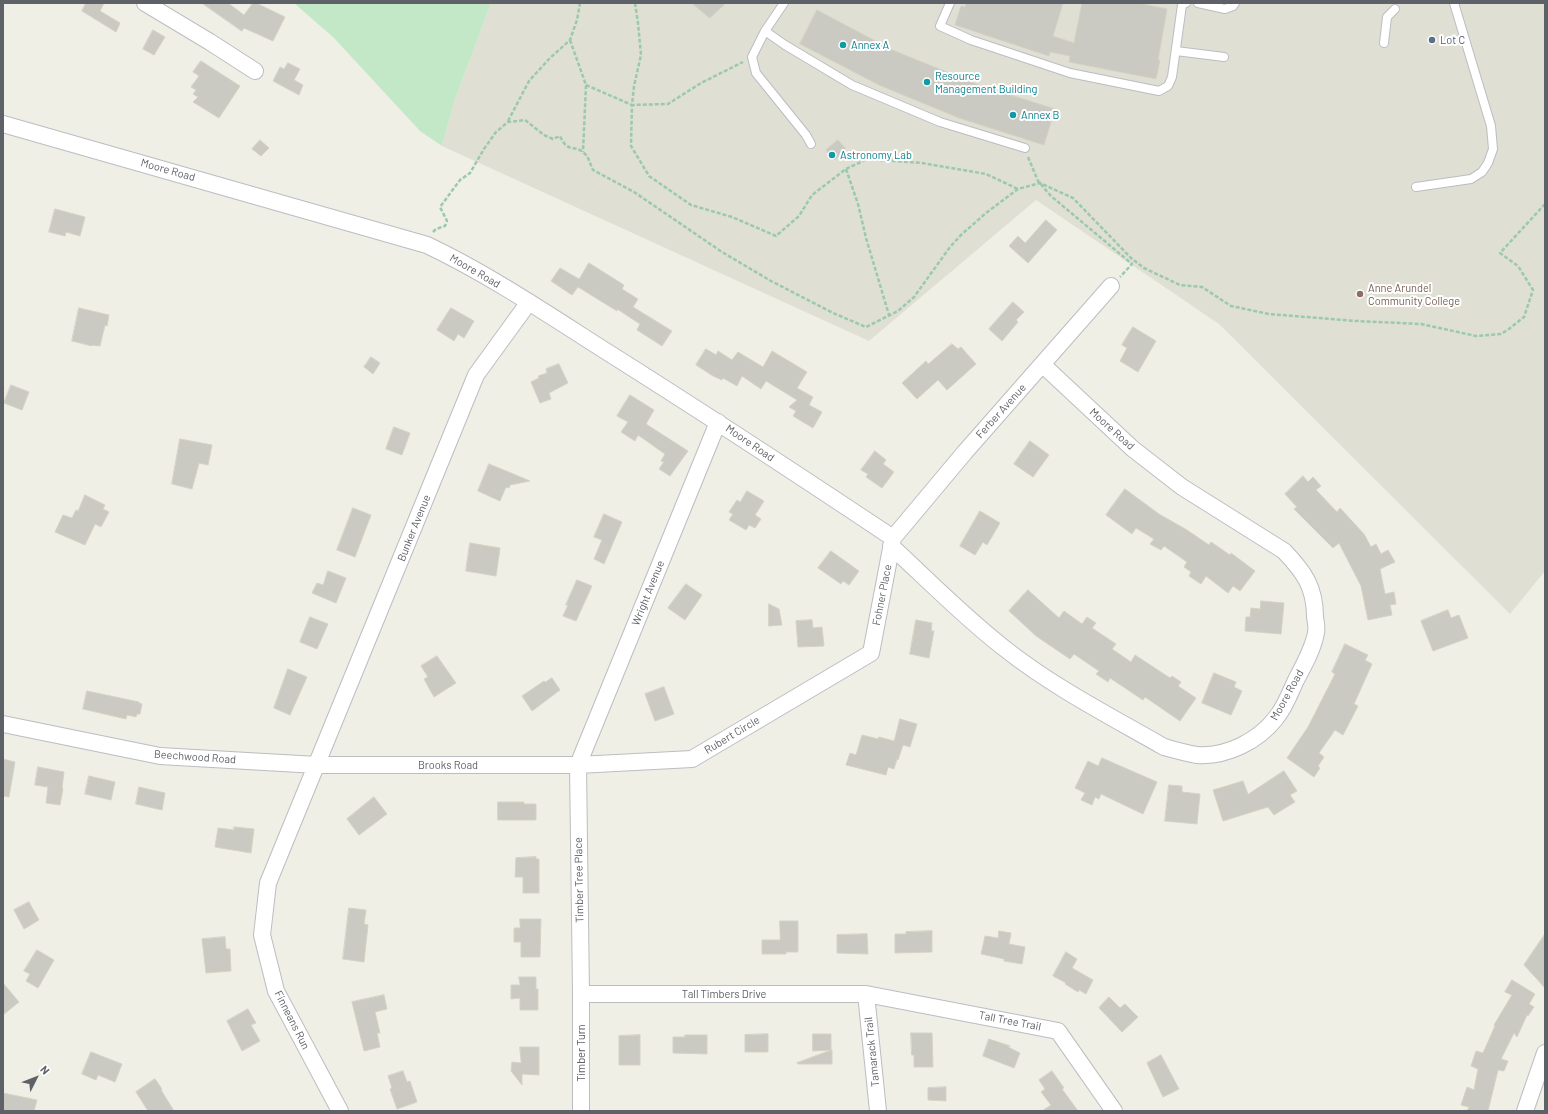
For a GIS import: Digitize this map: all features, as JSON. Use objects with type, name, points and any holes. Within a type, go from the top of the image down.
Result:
[{"type":"street","points":[[145,3],[255,71]]},
{"type":"street","name":"Moore Road","points":[[3,124],[426,245],[456,259],[529,302],[718,422],[892,542],[972,620],[1004,648],[1046,678],[1164,747],[1198,755],[1234,749],[1253,740],[1277,717],[1309,655],[1316,632],[1315,604],[1307,579],[1296,563],[1284,551],[1182,487],[1133,448],[1043,365]]},
{"type":"street","name":"Ferber Avenue","points":[[892,542],[965,452],[1111,286]]},
{"type":"street","name":"Bunker Avenue","points":[[317,765],[476,375],[529,302]]},
{"type":"street","name":"Wright Avenue","points":[[578,765],[718,422]]},
{"type":"street","name":"Fohner Place","points":[[870,653],[892,542]]},
{"type":"street","name":"Rubert Circle","points":[[578,765],[692,759],[870,653]]},
{"type":"street","name":"Beechwood Road","points":[[3,724],[160,756],[317,765]]},
{"type":"street","name":"Brooks Road","points":[[317,765],[578,765]]},
{"type":"street","name":"Finneans Run","points":[[317,765],[268,883],[262,935],[276,991],[340,1111]]},
{"type":"street","name":"Timber Tree Place","points":[[578,765],[581,994]]},
{"type":"street","name":"Tall Timbers Drive","points":[[581,994],[866,994]]},
{"type":"street","name":"Timber Turn","points":[[581,994],[581,1111]]},
{"type":"street","name":"Tamarack Trail","points":[[866,994],[878,1111]]},
{"type":"street","name":"Tall Tree Trail","points":[[866,994],[1058,1031],[1114,1111]]},
{"type":"street","points":[[1529,1110],[1545,1053]]},
{"type":"lane","points":[[784,3],[765,31],[752,57],[756,73],[812,144]]},
{"type":"lane","points":[[950,3],[940,26],[971,40],[1077,74],[1159,91],[1168,86],[1172,78],[1182,5],[1186,3]]},
{"type":"lane","points":[[1198,3],[1225,9],[1233,6],[1235,3]]},
{"type":"lane","points":[[1416,187],[1471,179],[1482,172],[1488,163],[1493,149],[1491,126],[1454,3]]},
{"type":"lane","points":[[1384,43],[1387,17],[1395,9]]},
{"type":"lane","points":[[765,31],[785,45],[852,85],[940,122],[1024,148]]},
{"type":"lane","points":[[1176,51],[1224,57]]},
{"type":"path","points":[[426,245],[436,229],[445,226],[447,221],[440,207],[448,195],[460,180],[470,173],[496,132],[508,122],[530,81],[550,58],[570,40],[577,20],[580,3]]},
{"type":"path","points":[[635,3],[641,55],[634,86],[631,146],[649,176],[691,205],[732,217],[776,236],[799,216],[812,195],[846,169],[867,159],[922,163],[986,174],[1018,189]]},
{"type":"path","points":[[570,40],[586,85],[583,152]]},
{"type":"path","points":[[586,85],[632,105],[668,104],[701,83],[752,57]]},
{"type":"path","points":[[508,122],[525,120],[544,135],[553,139],[560,136],[564,144],[570,149],[577,149],[588,156],[592,170],[634,192],[722,252],[771,281],[833,313],[866,327],[898,311],[914,297],[950,247],[986,213],[1018,189],[1040,183],[1073,198],[1131,258],[1144,268],[1180,285],[1202,287],[1231,306],[1269,314],[1356,321],[1421,324],[1476,336],[1501,334],[1524,317],[1533,290],[1518,266],[1500,253],[1545,204]]},
{"type":"path","points":[[1024,148],[1040,183],[1051,196],[1132,264],[1111,286]]},
{"type":"path","points":[[846,169],[858,204],[866,238],[889,315]]},
{"type":"shaded area","name":"Anne Arundel Community College","points":[[491,3],[1545,3],[1545,571],[1510,614],[1219,324],[1036,200],[869,341],[442,146],[454,102]]},
{"type":"green space","points":[[294,3],[491,3],[454,102],[442,146],[420,131],[334,38]]},
{"type":"building","points":[[86,3],[104,3],[100,11],[120,23],[116,32],[82,11]]},
{"type":"building","points":[[202,3],[228,3],[244,15],[253,3],[256,3],[285,17],[273,41],[244,28],[242,31]]},
{"type":"building","points":[[692,3],[726,3],[710,18]]},
{"type":"building","points":[[966,3],[1063,3],[1053,36],[1074,43],[1082,3],[1138,3],[1167,9],[1156,79],[1069,62],[1070,56],[1050,52],[1049,56],[955,25],[961,6],[965,7]]},
{"type":"building","points":[[817,10],[885,47],[976,84],[1055,109],[1044,145],[959,118],[879,85],[800,44]]},
{"type":"building","points":[[153,30],[165,37],[154,55],[143,49]]},
{"type":"building","points":[[201,61],[240,86],[219,118],[193,102],[198,97],[193,94],[196,90],[191,87],[199,76],[193,72]]},
{"type":"building","points":[[288,63],[300,69],[294,80],[303,85],[299,95],[273,81],[280,67],[284,69]]},
{"type":"building","points":[[260,140],[269,148],[261,156],[252,149]]},
{"type":"building","name":"Astronomy Lab","points":[[838,140],[846,149],[835,160],[826,150]]},
{"type":"building","points":[[55,209],[85,217],[80,236],[66,232],[65,236],[49,232]]},
{"type":"building","points":[[1046,220],[1057,230],[1028,263],[1009,246],[1018,236],[1025,243]]},
{"type":"building","points":[[589,263],[624,285],[622,289],[638,299],[633,307],[672,331],[662,346],[637,330],[640,324],[617,309],[617,311],[578,287],[572,295],[551,281],[560,268],[579,279]]},
{"type":"building","points":[[1013,302],[1024,312],[1016,320],[1018,322],[1002,341],[989,329]]},
{"type":"building","points":[[79,308],[109,315],[100,346],[92,346],[72,341]]},
{"type":"building","points":[[451,308],[474,321],[464,338],[458,334],[454,341],[437,330]]},
{"type":"building","points":[[1133,327],[1156,341],[1138,372],[1120,361],[1127,348],[1122,345]]},
{"type":"building","points":[[952,344],[958,349],[961,347],[976,364],[947,390],[938,380],[917,399],[902,383],[926,361],[928,364]]},
{"type":"building","points":[[706,349],[716,355],[718,351],[732,360],[738,352],[763,367],[772,351],[807,372],[797,388],[813,397],[809,405],[822,412],[813,428],[793,416],[796,411],[789,407],[797,400],[766,381],[761,389],[742,376],[737,386],[723,378],[722,380],[713,376],[696,365]]},
{"type":"building","points":[[371,357],[380,363],[373,374],[364,367]]},
{"type":"building","points":[[559,364],[568,383],[549,393],[551,399],[540,403],[531,382],[539,378],[538,376],[547,373],[546,369]]},
{"type":"building","points":[[11,385],[29,392],[22,410],[4,403]]},
{"type":"building","points":[[630,395],[654,410],[646,424],[688,451],[670,476],[659,469],[664,462],[661,461],[665,454],[638,435],[635,441],[621,432],[628,422],[617,416]]},
{"type":"building","points":[[394,427],[410,433],[402,455],[386,449]]},
{"type":"building","points":[[180,439],[212,445],[208,465],[199,463],[192,489],[172,484]]},
{"type":"building","points":[[1030,441],[1049,455],[1033,477],[1014,464]]},
{"type":"building","points":[[875,451],[886,460],[883,464],[894,472],[882,488],[866,477],[868,474],[861,470]]},
{"type":"building","points":[[489,464],[530,481],[510,485],[509,488],[506,487],[500,501],[478,491]]},
{"type":"building","points":[[1303,476],[1308,482],[1313,477],[1321,486],[1316,490],[1337,512],[1340,508],[1364,534],[1371,547],[1376,544],[1381,554],[1388,550],[1395,562],[1380,569],[1385,594],[1394,592],[1396,604],[1390,605],[1392,615],[1368,620],[1361,586],[1339,543],[1333,548],[1294,509],[1297,507],[1285,494]]},
{"type":"building","points":[[1125,489],[1159,514],[1209,545],[1211,542],[1230,555],[1231,553],[1255,571],[1240,591],[1233,586],[1228,593],[1206,576],[1201,584],[1189,576],[1191,572],[1184,567],[1187,562],[1164,546],[1161,550],[1150,544],[1154,539],[1136,528],[1132,534],[1106,515]]},
{"type":"building","points":[[747,491],[764,501],[755,515],[761,519],[755,528],[749,525],[746,530],[729,520],[733,514],[729,512],[737,500],[740,502]]},
{"type":"building","points":[[85,495],[105,505],[103,509],[109,512],[101,527],[95,524],[85,545],[55,532],[63,515],[72,518],[76,510],[78,511]]},
{"type":"building","points":[[353,508],[371,515],[355,557],[337,550]]},
{"type":"building","points":[[980,511],[1000,523],[987,545],[983,542],[975,555],[960,546]]},
{"type":"building","points":[[604,514],[622,522],[604,564],[594,559],[602,540],[594,537]]},
{"type":"building","points":[[470,543],[500,548],[496,576],[466,571]]},
{"type":"building","points":[[831,551],[859,571],[849,585],[843,581],[841,584],[818,568]]},
{"type":"building","points":[[328,571],[346,578],[336,603],[312,593],[317,583],[323,585]]},
{"type":"building","points":[[577,580],[592,586],[576,621],[563,616]]},
{"type":"building","points":[[686,584],[702,595],[685,620],[668,608]]},
{"type":"building","points":[[1028,590],[1059,618],[1064,611],[1082,624],[1087,617],[1096,623],[1092,628],[1116,644],[1112,649],[1131,662],[1135,655],[1170,678],[1172,676],[1181,682],[1178,686],[1196,698],[1180,721],[1145,697],[1143,700],[1110,678],[1108,682],[1096,674],[1099,671],[1074,654],[1070,659],[1036,636],[1009,611]]},
{"type":"building","points":[[1261,601],[1284,603],[1281,634],[1245,631],[1246,617],[1250,617],[1251,608],[1260,609]]},
{"type":"building","points":[[769,604],[779,609],[782,625],[769,626]]},
{"type":"building","points":[[1448,610],[1451,618],[1459,615],[1468,638],[1433,651],[1421,621]]},
{"type":"building","points":[[310,617],[328,624],[317,649],[300,642]]},
{"type":"building","points":[[812,620],[813,628],[822,627],[824,646],[798,647],[796,621]]},
{"type":"building","points":[[916,620],[932,623],[931,631],[934,631],[929,658],[910,654]]},
{"type":"building","points":[[1345,644],[1368,655],[1365,660],[1372,664],[1354,704],[1358,706],[1343,735],[1335,730],[1319,753],[1324,757],[1318,766],[1320,768],[1314,777],[1287,758],[1308,727],[1335,674],[1332,672]]},
{"type":"building","points":[[437,656],[456,683],[434,697],[424,679],[428,677],[421,666]]},
{"type":"building","points":[[288,669],[307,677],[290,715],[274,708]]},
{"type":"building","points":[[1214,673],[1236,682],[1234,687],[1242,691],[1231,715],[1202,703]]},
{"type":"building","points":[[552,678],[560,690],[532,711],[522,696],[544,681],[545,682]]},
{"type":"building","points":[[664,687],[674,714],[655,721],[645,694]]},
{"type":"building","points":[[87,691],[139,702],[142,704],[140,714],[137,714],[136,717],[127,715],[126,719],[83,709]]},
{"type":"building","points":[[900,719],[917,724],[910,747],[903,745],[894,769],[888,767],[886,775],[846,765],[850,753],[856,755],[862,735],[894,741]]},
{"type":"building","points":[[1102,758],[1157,782],[1143,814],[1101,794],[1099,799],[1095,797],[1092,805],[1081,800],[1085,793],[1075,788],[1088,761],[1098,766]]},
{"type":"building","points":[[3,759],[15,762],[9,797],[3,796]]},
{"type":"building","points":[[38,767],[64,772],[60,805],[46,803],[48,787],[35,785]]},
{"type":"building","points":[[1284,771],[1297,791],[1290,795],[1295,802],[1274,815],[1268,807],[1223,821],[1213,790],[1243,781],[1248,794]]},
{"type":"building","points":[[89,776],[115,782],[111,800],[85,794]]},
{"type":"building","points":[[1169,785],[1182,786],[1182,792],[1200,794],[1197,824],[1165,821]]},
{"type":"building","points":[[139,787],[165,793],[162,810],[136,804]]},
{"type":"building","points":[[374,797],[387,814],[359,835],[347,819]]},
{"type":"building","points":[[498,802],[524,802],[524,804],[536,804],[536,820],[498,820]]},
{"type":"building","points":[[234,827],[254,829],[251,853],[215,847],[218,828],[234,830]]},
{"type":"building","points":[[536,857],[536,859],[539,859],[539,893],[523,893],[523,877],[515,877],[516,858]]},
{"type":"building","points":[[29,902],[39,920],[24,929],[14,910]]},
{"type":"building","points":[[349,908],[366,910],[364,924],[368,925],[364,962],[343,959]]},
{"type":"building","points":[[520,919],[541,919],[540,957],[521,957],[521,942],[514,942],[514,928],[520,928]]},
{"type":"building","points":[[780,921],[798,921],[798,952],[786,952],[786,954],[762,954],[762,940],[780,940]]},
{"type":"building","points":[[932,931],[932,952],[895,953],[895,934]]},
{"type":"building","points":[[999,931],[1011,933],[1009,944],[1025,947],[1022,964],[1004,961],[1004,959],[981,954],[985,936],[998,938]]},
{"type":"building","points":[[867,934],[868,954],[837,953],[837,935]]},
{"type":"building","points":[[1545,934],[1545,988],[1524,965]]},
{"type":"building","points":[[225,937],[226,949],[230,949],[231,971],[206,973],[202,939]]},
{"type":"building","points":[[37,950],[54,960],[38,988],[26,981],[30,974],[24,971]]},
{"type":"building","points":[[1066,952],[1077,959],[1072,968],[1093,980],[1086,994],[1079,990],[1078,992],[1053,976]]},
{"type":"building","points":[[519,977],[536,977],[536,989],[538,989],[538,1010],[520,1010],[520,998],[511,999],[511,985],[520,985]]},
{"type":"building","points":[[1512,980],[1535,994],[1529,1004],[1534,1007],[1528,1016],[1527,1015],[1517,1037],[1514,1033],[1501,1059],[1508,1061],[1504,1071],[1498,1070],[1488,1111],[1467,1111],[1469,1107],[1461,1105],[1467,1087],[1474,1090],[1478,1069],[1471,1066],[1476,1051],[1483,1053],[1495,1026],[1494,1025],[1512,995],[1505,992]]},
{"type":"building","points":[[3,983],[19,1002],[3,1015]]},
{"type":"building","points":[[384,995],[387,1009],[375,1012],[380,1033],[377,1033],[380,1047],[364,1051],[352,1002]]},
{"type":"building","points":[[1109,997],[1120,1008],[1125,1004],[1138,1017],[1122,1032],[1099,1008]]},
{"type":"building","points":[[248,1009],[256,1023],[251,1025],[260,1041],[242,1051],[227,1021]]},
{"type":"building","points":[[911,1033],[932,1033],[933,1067],[914,1067]]},
{"type":"building","points":[[768,1034],[768,1052],[745,1052],[745,1035]]},
{"type":"building","points":[[813,1034],[831,1034],[831,1050],[813,1051]]},
{"type":"building","points":[[640,1035],[640,1065],[619,1065],[619,1036]]},
{"type":"building","points":[[685,1035],[707,1035],[707,1054],[673,1053],[673,1037],[685,1037]]},
{"type":"building","points":[[989,1039],[1010,1046],[1008,1047],[1020,1053],[1014,1068],[983,1056]]},
{"type":"building","points":[[520,1047],[539,1047],[539,1075],[522,1074],[522,1085],[511,1071],[512,1062],[521,1063]]},
{"type":"building","points":[[832,1050],[832,1064],[797,1063]]},
{"type":"building","points":[[91,1052],[122,1064],[115,1082],[98,1075],[96,1080],[82,1074]]},
{"type":"building","points":[[1161,1055],[1179,1089],[1163,1097],[1147,1063]]},
{"type":"building","points":[[403,1071],[407,1082],[410,1081],[417,1102],[397,1109],[390,1089],[392,1088],[388,1076]]},
{"type":"building","points":[[1052,1071],[1064,1088],[1062,1089],[1078,1111],[1042,1111],[1051,1105],[1041,1092],[1045,1089],[1039,1080]]},
{"type":"building","points":[[155,1079],[174,1111],[148,1111],[136,1092]]},
{"type":"building","points":[[946,1087],[946,1101],[928,1100],[928,1088]]},
{"type":"building","points":[[3,1093],[37,1100],[34,1111],[3,1111]]},
{"type":"place","name":"Lot C","points":[[1432,40]]},
{"type":"place","name":"Annex A","points":[[843,45]]},
{"type":"place","name":"Resource Management Building","points":[[927,82]]},
{"type":"place","name":"Annex B","points":[[1013,115]]},
{"type":"place","name":"Astronomy Lab","points":[[832,155]]},
{"type":"place","name":"Anne Arundel Community College","points":[[1360,294]]}]
